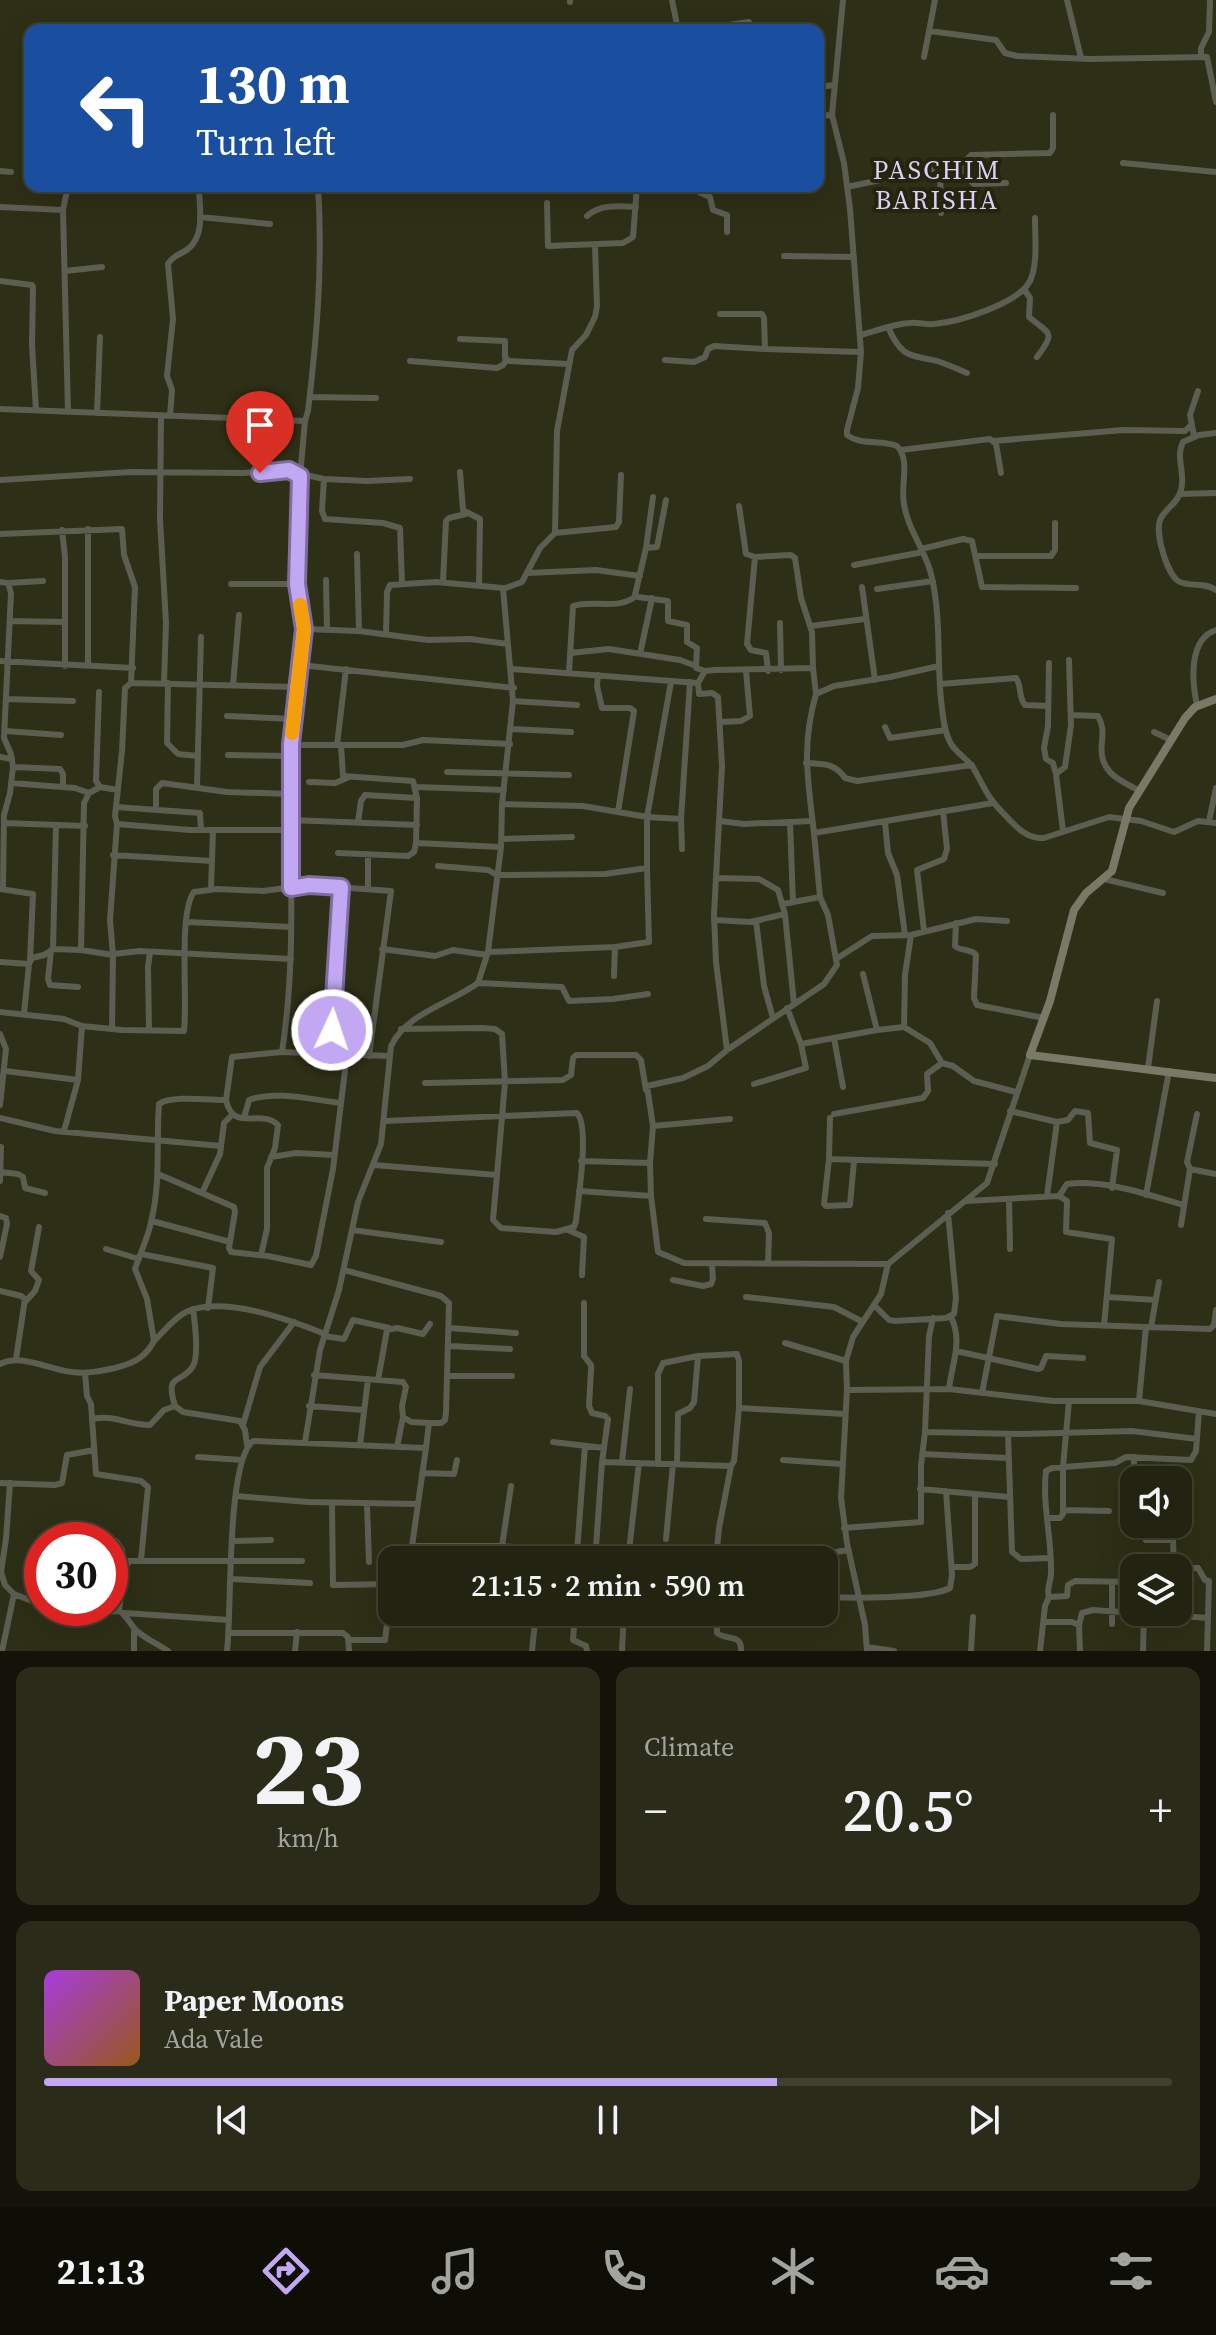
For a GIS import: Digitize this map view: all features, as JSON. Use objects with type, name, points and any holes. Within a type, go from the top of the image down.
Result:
[{"type":"street","points":[[672,0],[677,24]]},
{"type":"street","points":[[843,0],[832,115],[847,187],[861,352],[858,388],[847,435],[856,440],[891,443],[904,456],[904,505],[908,523],[933,581],[940,684],[946,730],[953,747],[972,765],[982,790],[993,803],[1032,838],[1044,838],[1100,818],[1125,818],[1174,832],[1198,821],[1212,822],[1216,788]]},
{"type":"street","points":[[924,57],[935,0]]},
{"type":"street","points":[[1067,0],[1081,58]]},
{"type":"street","points":[[1201,57],[1201,48],[1209,32],[1210,0]]},
{"type":"street","points":[[736,24],[749,22]]},
{"type":"street","points":[[930,31],[996,40],[1009,55],[1207,57],[1216,102]]},
{"type":"street","points":[[824,86],[834,85]]},
{"type":"street","points":[[824,116],[832,115]]},
{"type":"street","points":[[963,172],[971,155],[1050,153],[1053,148],[1053,115]]},
{"type":"street","points":[[1123,163],[1216,172]]},
{"type":"street","points":[[847,187],[940,168],[963,172],[974,184],[1006,183]]},
{"type":"street","points":[[940,168],[941,213]]},
{"type":"street","points":[[0,171],[11,172]]},
{"type":"street","points":[[67,192],[63,210],[68,412]]},
{"type":"street","points":[[170,416],[172,390],[167,376],[173,319],[168,264],[170,259],[191,247],[200,232],[199,192]]},
{"type":"street","points":[[282,1052],[291,959],[291,756],[304,629],[297,584],[300,476],[318,332],[321,265],[318,192]]},
{"type":"street","points":[[547,203],[547,245],[623,243],[631,240],[637,192]]},
{"type":"street","points":[[699,192],[710,197],[713,210],[726,213],[727,232]]},
{"type":"street","points":[[0,207],[63,210]]},
{"type":"street","points":[[587,216],[600,208],[636,207]]},
{"type":"street","points":[[200,217],[270,224]]},
{"type":"street","points":[[860,335],[908,323],[937,324],[961,319],[984,311],[1024,289],[1033,268],[1035,218]]},
{"type":"street","points":[[555,533],[557,431],[572,350],[586,335],[595,317],[595,245]]},
{"type":"street","points":[[784,256],[854,257]]},
{"type":"street","points":[[65,271],[102,267]]},
{"type":"street","points":[[0,281],[33,287],[32,345],[36,410]]},
{"type":"street","points":[[1024,289],[1030,298],[1029,317],[1045,328],[1049,336],[1049,341],[1037,357]]},
{"type":"street","points":[[720,314],[762,314],[765,349]]},
{"type":"street","points":[[888,327],[897,346],[908,355],[940,362],[967,373]]},
{"type":"street","points":[[97,413],[100,337]]},
{"type":"street","points":[[410,361],[497,368],[507,359],[505,341],[460,339]]},
{"type":"street","points":[[665,360],[699,361],[714,346],[861,352]]},
{"type":"street","points":[[507,359],[569,364]]},
{"type":"street","points":[[1194,436],[1190,415],[1198,391]]},
{"type":"street","points":[[310,397],[376,398]]},
{"type":"street","points":[[0,409],[305,421]]},
{"type":"street","points":[[161,416],[160,538],[166,623],[167,743],[178,754],[198,756]]},
{"type":"street","points":[[901,450],[984,438],[993,441],[1123,430],[1185,431],[1191,425]]},
{"type":"street","points":[[1216,433],[1194,436],[1183,442],[1180,447],[1180,494],[1177,502],[1160,519],[1159,528],[1166,563],[1176,579],[1182,583],[1207,585],[1216,590]]},
{"type":"street","points":[[993,441],[1001,473]]},
{"type":"street","points":[[0,480],[104,473],[289,470],[300,476],[324,479],[410,479]]},
{"type":"street","points":[[460,472],[461,506],[466,514]]},
{"type":"street","points":[[386,634],[388,587],[443,582],[499,586],[503,589],[519,584],[544,542],[555,533],[616,527],[619,522],[621,475]]},
{"type":"street","points":[[324,479],[322,511],[325,519],[383,523],[400,528],[402,584]]},
{"type":"street","points":[[1180,494],[1216,493]]},
{"type":"street","points":[[636,596],[634,592],[646,548],[653,497]]},
{"type":"street","points":[[646,548],[657,547],[666,500]]},
{"type":"street","points":[[646,1090],[650,1084],[701,1071],[824,984],[836,968],[828,915],[820,897],[806,763],[808,722],[816,694],[811,626],[804,611],[794,555],[755,557],[746,554],[739,506]]},
{"type":"street","points":[[443,582],[446,521],[466,514],[476,515],[480,519],[479,585]]},
{"type":"street","points":[[977,556],[1051,556],[1055,550],[1055,523]]},
{"type":"street","points":[[88,529],[88,666]]},
{"type":"street","points":[[0,534],[122,529],[124,555],[135,587],[131,683]]},
{"type":"street","points":[[62,530],[65,666]]},
{"type":"street","points":[[854,565],[969,538],[975,545],[978,581],[982,587],[1076,588]]},
{"type":"street","points":[[357,554],[359,631]]},
{"type":"street","points":[[755,557],[747,644],[751,650],[766,653],[768,671]]},
{"type":"street","points":[[527,573],[596,570],[640,576]]},
{"type":"street","points":[[326,580],[327,630]]},
{"type":"street","points":[[4,582],[43,581]]},
{"type":"street","points":[[877,589],[933,581]]},
{"type":"street","points":[[4,582],[11,593],[3,726],[13,763],[4,823],[1,889],[33,894],[24,1014]]},
{"type":"street","points":[[231,584],[297,584]]},
{"type":"street","points":[[862,587],[875,680]]},
{"type":"street","points":[[478,983],[487,954],[502,843],[502,804],[512,729],[514,688],[503,589]]},
{"type":"street","points":[[569,672],[573,606],[618,604],[629,602],[636,596],[670,603],[668,621],[688,627],[687,642],[697,648],[696,666]]},
{"type":"street","points":[[640,654],[652,598]]},
{"type":"street","points":[[233,685],[239,615]]},
{"type":"street","points":[[811,626],[865,619]]},
{"type":"street","points":[[10,621],[65,622]]},
{"type":"street","points":[[780,623],[781,670]]},
{"type":"street","points":[[304,629],[508,644]]},
{"type":"street","points":[[1197,705],[1193,682],[1198,650],[1206,635],[1216,630]]},
{"type":"street","points":[[197,787],[201,637]]},
{"type":"street","points":[[570,653],[601,649],[640,654],[680,660],[705,671],[813,668]]},
{"type":"street","points":[[1056,774],[1065,767],[1071,715],[1069,660]]},
{"type":"street","points":[[0,661],[133,668]]},
{"type":"street","points":[[1049,663],[1045,754],[1047,761],[1053,763],[1056,774],[1063,831]]},
{"type":"street","points":[[300,665],[514,688]]},
{"type":"street","points":[[816,694],[834,686],[939,666]]},
{"type":"street","points":[[346,669],[339,745],[341,772],[347,778]]},
{"type":"street","points":[[512,669],[694,683]]},
{"type":"street","points":[[682,849],[681,819],[694,683],[705,671]]},
{"type":"street","points":[[721,722],[741,721],[750,716],[746,671]]},
{"type":"street","points":[[598,675],[602,708],[630,708],[634,714],[618,812]]},
{"type":"street","points":[[940,684],[1016,678],[1025,705],[1048,706]]},
{"type":"street","points":[[382,949],[435,956],[453,950],[487,954],[615,947],[649,942],[647,817],[671,682]]},
{"type":"street","points":[[112,1029],[110,920],[125,688],[131,683],[296,687]]},
{"type":"street","points":[[694,683],[699,694],[712,693],[718,697],[721,722],[720,821],[714,920],[727,1050]]},
{"type":"street","points":[[99,692],[96,781],[100,787]]},
{"type":"street","points":[[6,699],[73,701]]},
{"type":"street","points":[[894,1651],[867,1649],[861,1598],[844,1528],[841,1464],[847,1390],[846,1361],[853,1337],[881,1294],[888,1264],[987,1183],[1044,1018],[1074,910],[1116,863],[1125,818],[1138,790],[1171,740],[1197,705],[1216,699]]},
{"type":"street","points":[[513,701],[577,705]]},
{"type":"street","points":[[1071,715],[1098,716],[1103,731],[1101,754],[1106,770],[1138,790]]},
{"type":"street","points":[[227,716],[293,719]]},
{"type":"street","points":[[3,726],[61,735]]},
{"type":"street","points":[[885,727],[890,738],[946,730]]},
{"type":"street","points":[[512,729],[571,732]]},
{"type":"street","points":[[1154,732],[1171,740]]},
{"type":"street","points":[[303,745],[403,745],[423,740],[510,744]]},
{"type":"street","points":[[228,755],[291,756]]},
{"type":"street","points":[[0,757],[13,763],[60,769],[63,786]]},
{"type":"street","points":[[806,763],[831,765],[841,770],[845,778],[857,781],[972,765]]},
{"type":"street","points":[[447,772],[569,775]]},
{"type":"street","points":[[309,782],[335,783],[347,778],[413,781],[416,787],[416,843],[412,855],[338,853]]},
{"type":"street","points":[[11,783],[63,786],[89,793]]},
{"type":"street","points":[[156,810],[156,792],[160,784],[227,792],[291,794]]},
{"type":"street","points":[[81,950],[84,803],[89,793],[100,787],[118,790]]},
{"type":"street","points":[[416,787],[504,790]]},
{"type":"street","points":[[358,822],[365,795],[417,798]]},
{"type":"street","points":[[814,833],[993,803]]},
{"type":"street","points":[[502,804],[583,806],[647,817],[681,819]]},
{"type":"street","points":[[116,807],[200,813],[201,830]]},
{"type":"street","points":[[924,931],[917,870],[944,859],[947,849],[943,811]]},
{"type":"street","points":[[291,820],[417,825]]},
{"type":"street","points":[[720,821],[744,824],[812,821]]},
{"type":"street","points":[[790,822],[793,902]]},
{"type":"street","points":[[885,822],[888,853],[897,875],[908,935],[904,1027]]},
{"type":"street","points":[[4,823],[85,826]]},
{"type":"street","points":[[117,824],[201,830],[291,830]]},
{"type":"street","points":[[56,825],[50,985],[78,987]]},
{"type":"street","points":[[211,889],[213,830]]},
{"type":"street","points":[[416,843],[502,843],[572,837]]},
{"type":"street","points":[[368,854],[368,889]]},
{"type":"street","points":[[113,855],[212,861]]},
{"type":"street","points":[[438,866],[488,870],[497,875],[605,874],[647,868]]},
{"type":"street","points":[[716,878],[765,881],[778,890],[785,914],[791,1006],[807,1065],[804,1070],[754,1084]]},
{"type":"street","points":[[1104,879],[1163,893]]},
{"type":"street","points":[[0,1012],[64,1019],[82,1026],[184,1031],[184,954],[190,896],[194,892],[211,889],[263,891],[309,885],[391,891],[369,1056]]},
{"type":"street","points":[[331,1054],[341,887]]},
{"type":"street","points":[[783,904],[820,897]]},
{"type":"street","points":[[714,920],[756,921],[785,914]]},
{"type":"street","points":[[836,959],[872,936],[908,935],[976,919],[1007,921]]},
{"type":"street","points":[[756,921],[764,986],[773,1018]]},
{"type":"street","points":[[187,922],[291,927]]},
{"type":"street","points":[[956,923],[955,946],[976,955],[974,998],[977,1005],[1044,1018]]},
{"type":"street","points":[[614,976],[615,947]]},
{"type":"street","points":[[0,962],[30,962],[52,950],[113,955],[132,951],[291,959]]},
{"type":"street","points":[[149,1030],[150,952]]},
{"type":"street","points":[[863,974],[877,1030]]},
{"type":"street","points":[[305,1442],[314,1375],[324,1335],[344,1270],[358,1202],[381,1144],[389,1056],[401,1029],[478,983],[562,987],[569,1001],[648,994]]},
{"type":"street","points":[[1148,1068],[1157,1001]]},
{"type":"street","points":[[64,1131],[78,1080],[82,1026]]},
{"type":"street","points":[[801,1044],[904,1027],[930,1043],[942,1063],[953,1066],[974,1081],[1016,1092]]},
{"type":"street","points":[[385,1121],[502,1117],[577,1113],[582,1120],[581,1161],[574,1227],[544,1232],[496,1226],[493,1214],[497,1175],[502,1117],[505,1082],[504,1040],[499,1031],[483,1028],[401,1029]]},
{"type":"street","points":[[0,1034],[6,1049],[0,1105]]},
{"type":"street","points":[[834,1038],[843,1087]]},
{"type":"street","points":[[232,1115],[226,1100],[232,1057],[282,1052],[389,1056]]},
{"type":"street","points":[[158,1174],[235,1209],[231,1252],[309,1265],[313,1263],[334,1155],[347,1054]]},
{"type":"street","points":[[425,1083],[566,1080],[571,1075],[574,1056],[579,1054],[636,1055],[640,1057],[653,1126],[651,1196],[658,1252],[684,1263],[712,1265],[888,1264]]},
{"type":"street","points":[[1030,1055],[1216,1078]]},
{"type":"street","points":[[854,1161],[850,1205],[826,1206],[832,1116],[923,1098],[928,1091],[927,1074],[942,1063]]},
{"type":"street","points":[[5,1071],[78,1080]]},
{"type":"street","points":[[1146,1195],[1169,1071]]},
{"type":"street","points":[[244,1118],[249,1100],[258,1097],[341,1103]]},
{"type":"street","points":[[154,1341],[147,1299],[135,1273],[152,1221],[158,1174],[158,1108],[161,1101],[226,1100]]},
{"type":"street","points":[[1010,1111],[1075,1123]]},
{"type":"street","points":[[1047,1196],[1060,1122],[1075,1111],[1088,1113],[1090,1143],[1117,1150],[1112,1188]]},
{"type":"street","points":[[1181,1225],[1190,1169],[1186,1156],[1197,1114]]},
{"type":"street","points":[[232,1115],[277,1122],[278,1130],[266,1175],[269,1190],[267,1229],[261,1255]]},
{"type":"street","points":[[202,1193],[221,1146],[224,1123],[232,1115]]},
{"type":"street","points":[[0,1118],[64,1131],[221,1146]]},
{"type":"street","points":[[653,1126],[730,1119]]},
{"type":"street","points":[[0,1181],[1,1147]]},
{"type":"street","points":[[271,1157],[296,1153],[334,1155]]},
{"type":"street","points":[[829,1159],[995,1164]]},
{"type":"street","points":[[581,1161],[650,1163]]},
{"type":"street","points":[[374,1165],[497,1175]]},
{"type":"street","points":[[1190,1169],[1216,1174]]},
{"type":"street","points":[[1,1172],[18,1174],[23,1177],[26,1190],[45,1193]]},
{"type":"street","points":[[1059,1196],[1063,1187],[1071,1183],[1112,1188],[1184,1205]]},
{"type":"street","points":[[579,1191],[651,1196]]},
{"type":"street","points":[[964,1201],[1059,1196],[1067,1201],[1066,1232],[1112,1239],[1104,1326]]},
{"type":"street","points":[[1009,1199],[1010,1249]]},
{"type":"street","points":[[948,1213],[956,1298],[956,1309],[951,1317],[957,1338],[949,1389]]},
{"type":"street","points":[[0,1216],[6,1218],[7,1224],[0,1257]]},
{"type":"street","points":[[706,1219],[765,1223],[769,1233],[768,1264]]},
{"type":"street","points":[[152,1221],[230,1242]]},
{"type":"street","points":[[16,1359],[25,1302],[35,1291],[39,1280],[31,1271],[39,1227]]},
{"type":"street","points":[[352,1230],[441,1242]]},
{"type":"street","points":[[568,1230],[584,1237],[582,1275]]},
{"type":"street","points":[[106,1249],[213,1268],[208,1308]]},
{"type":"street","points":[[673,1280],[703,1286],[711,1284],[712,1265]]},
{"type":"street","points":[[344,1270],[441,1296],[449,1303],[445,1420],[441,1423],[411,1422],[403,1417]]},
{"type":"street","points":[[1139,1401],[1148,1327],[1159,1282]]},
{"type":"street","points":[[0,1291],[21,1296],[25,1302]]},
{"type":"street","points":[[746,1297],[822,1305],[841,1309],[861,1321]]},
{"type":"street","points":[[1107,1297],[1156,1300]]},
{"type":"street","points":[[584,1303],[584,1356],[591,1370],[589,1406],[592,1413],[608,1419],[596,1546]]},
{"type":"street","points":[[874,1305],[889,1320],[951,1317]]},
{"type":"street","points":[[193,1309],[195,1358],[189,1371],[173,1382],[175,1406],[183,1412],[236,1420],[243,1425]]},
{"type":"street","points":[[0,1364],[16,1359],[85,1373],[135,1362],[180,1315],[193,1309],[253,1310],[344,1339],[353,1320],[423,1334],[430,1324]]},
{"type":"street","points":[[982,1393],[994,1322],[1000,1316],[1061,1324],[1212,1329],[1216,1310]]},
{"type":"street","points":[[844,1528],[919,1524],[928,1348],[933,1318]]},
{"type":"street","points":[[227,1651],[236,1496],[247,1445],[243,1425],[260,1367],[294,1322]]},
{"type":"street","points":[[378,1380],[385,1333],[389,1328]]},
{"type":"street","points":[[449,1328],[516,1333]]},
{"type":"street","points":[[785,1343],[846,1361]]},
{"type":"street","points":[[449,1346],[510,1349]]},
{"type":"street","points":[[956,1351],[1038,1369],[1046,1356],[1083,1358]]},
{"type":"street","points":[[658,1464],[660,1367],[670,1360],[698,1356],[733,1354],[739,1357],[739,1408],[734,1461],[717,1546]]},
{"type":"street","points":[[666,1539],[678,1414],[694,1402],[698,1356]]},
{"type":"street","points":[[85,1373],[87,1396],[91,1404],[96,1474],[141,1481],[148,1487],[141,1560]]},
{"type":"street","points":[[314,1375],[400,1381],[405,1384],[397,1447]]},
{"type":"street","points":[[448,1376],[512,1376]]},
{"type":"street","points":[[360,1445],[368,1379]]},
{"type":"street","points":[[847,1390],[928,1388],[1069,1401],[1139,1401],[1216,1414]]},
{"type":"street","points":[[622,1462],[630,1389]]},
{"type":"street","points":[[1047,1518],[1061,1517],[1063,1510],[1069,1401]]},
{"type":"street","points":[[92,1419],[111,1416],[124,1423],[150,1425],[164,1410],[175,1406]]},
{"type":"street","points":[[309,1406],[364,1410]]},
{"type":"street","points":[[739,1408],[845,1414]]},
{"type":"street","points":[[1040,1651],[1050,1581],[1046,1471],[1115,1463],[1122,1458],[1134,1457],[1191,1460],[1196,1451],[1199,1411]]},
{"type":"street","points":[[412,1546],[429,1423]]},
{"type":"street","points":[[925,1432],[1067,1434],[1132,1431],[1197,1439]]},
{"type":"street","points":[[1008,1434],[1012,1552],[1021,1559],[1050,1558]]},
{"type":"street","points":[[247,1445],[260,1440],[426,1448]]},
{"type":"street","points":[[553,1442],[604,1448]]},
{"type":"street","points":[[577,1546],[585,1446]]},
{"type":"street","points":[[0,1483],[62,1483],[67,1455],[94,1450]]},
{"type":"street","points":[[922,1454],[1008,1458]]},
{"type":"street","points":[[198,1457],[242,1460]]},
{"type":"street","points":[[1134,1457],[1134,1466]]},
{"type":"street","points":[[422,1473],[454,1474],[457,1460]]},
{"type":"street","points":[[783,1460],[841,1464]]},
{"type":"street","points":[[602,1462],[731,1466]]},
{"type":"street","points":[[630,1546],[639,1463]]},
{"type":"street","points":[[10,1483],[0,1572],[5,1585],[24,1598]]},
{"type":"street","points":[[502,1546],[511,1486]]},
{"type":"street","points":[[920,1489],[1009,1497]]},
{"type":"street","points":[[838,1597],[948,1590],[952,1584],[952,1567],[946,1491]]},
{"type":"street","points":[[952,1567],[973,1567],[975,1564],[975,1494]]},
{"type":"street","points":[[236,1496],[332,1503],[418,1504]]},
{"type":"street","points":[[332,1503],[333,1585],[378,1585]]},
{"type":"street","points":[[367,1504],[369,1562]]},
{"type":"street","points":[[1063,1510],[1109,1511]]},
{"type":"street","points":[[1145,1538],[1173,1540],[1174,1554]]},
{"type":"street","points":[[233,1541],[271,1540]]},
{"type":"street","points":[[838,1552],[848,1550]]},
{"type":"street","points":[[128,1562],[302,1561]]},
{"type":"street","points":[[1192,1568],[1198,1568],[1205,1580],[1212,1581],[1207,1649],[1216,1647]]},
{"type":"street","points":[[232,1579],[310,1583]]},
{"type":"street","points":[[1049,1597],[1067,1596],[1068,1585],[1075,1581],[1120,1582]]},
{"type":"street","points":[[1112,1582],[1112,1624]]},
{"type":"street","points":[[2,1651],[14,1594]]},
{"type":"street","points":[[1080,1651],[1082,1613],[1093,1610],[1120,1612]]},
{"type":"street","points":[[128,1613],[229,1620]]},
{"type":"street","points":[[971,1651],[973,1617]]},
{"type":"street","points":[[1192,1617],[1208,1618]]},
{"type":"street","points":[[128,1621],[168,1651]]},
{"type":"street","points":[[1045,1622],[1079,1625]]},
{"type":"street","points":[[349,1640],[385,1640],[387,1626]]},
{"type":"street","points":[[532,1651],[535,1626]]},
{"type":"street","points":[[574,1626],[573,1640],[586,1646],[587,1651]]},
{"type":"street","points":[[622,1651],[623,1626]]},
{"type":"street","points":[[717,1626],[717,1633],[737,1638],[741,1651]]},
{"type":"street","points":[[1143,1651],[1144,1626]]},
{"type":"street","points":[[134,1628],[134,1651]]},
{"type":"street","points":[[295,1651],[297,1632]]},
{"type":"street","points":[[230,1633],[343,1633],[349,1640],[349,1651]]},
{"type":"slow traffic","points":[[292,733],[304,629],[300,605]]},
{"type":"district","name":"PASCHIM BARISHA","points":[[937,185]]},
{"type":"route","points":[[260,473],[289,470],[300,476],[297,584],[304,629],[291,744],[291,888],[309,885],[341,887],[332,1030]]}]
